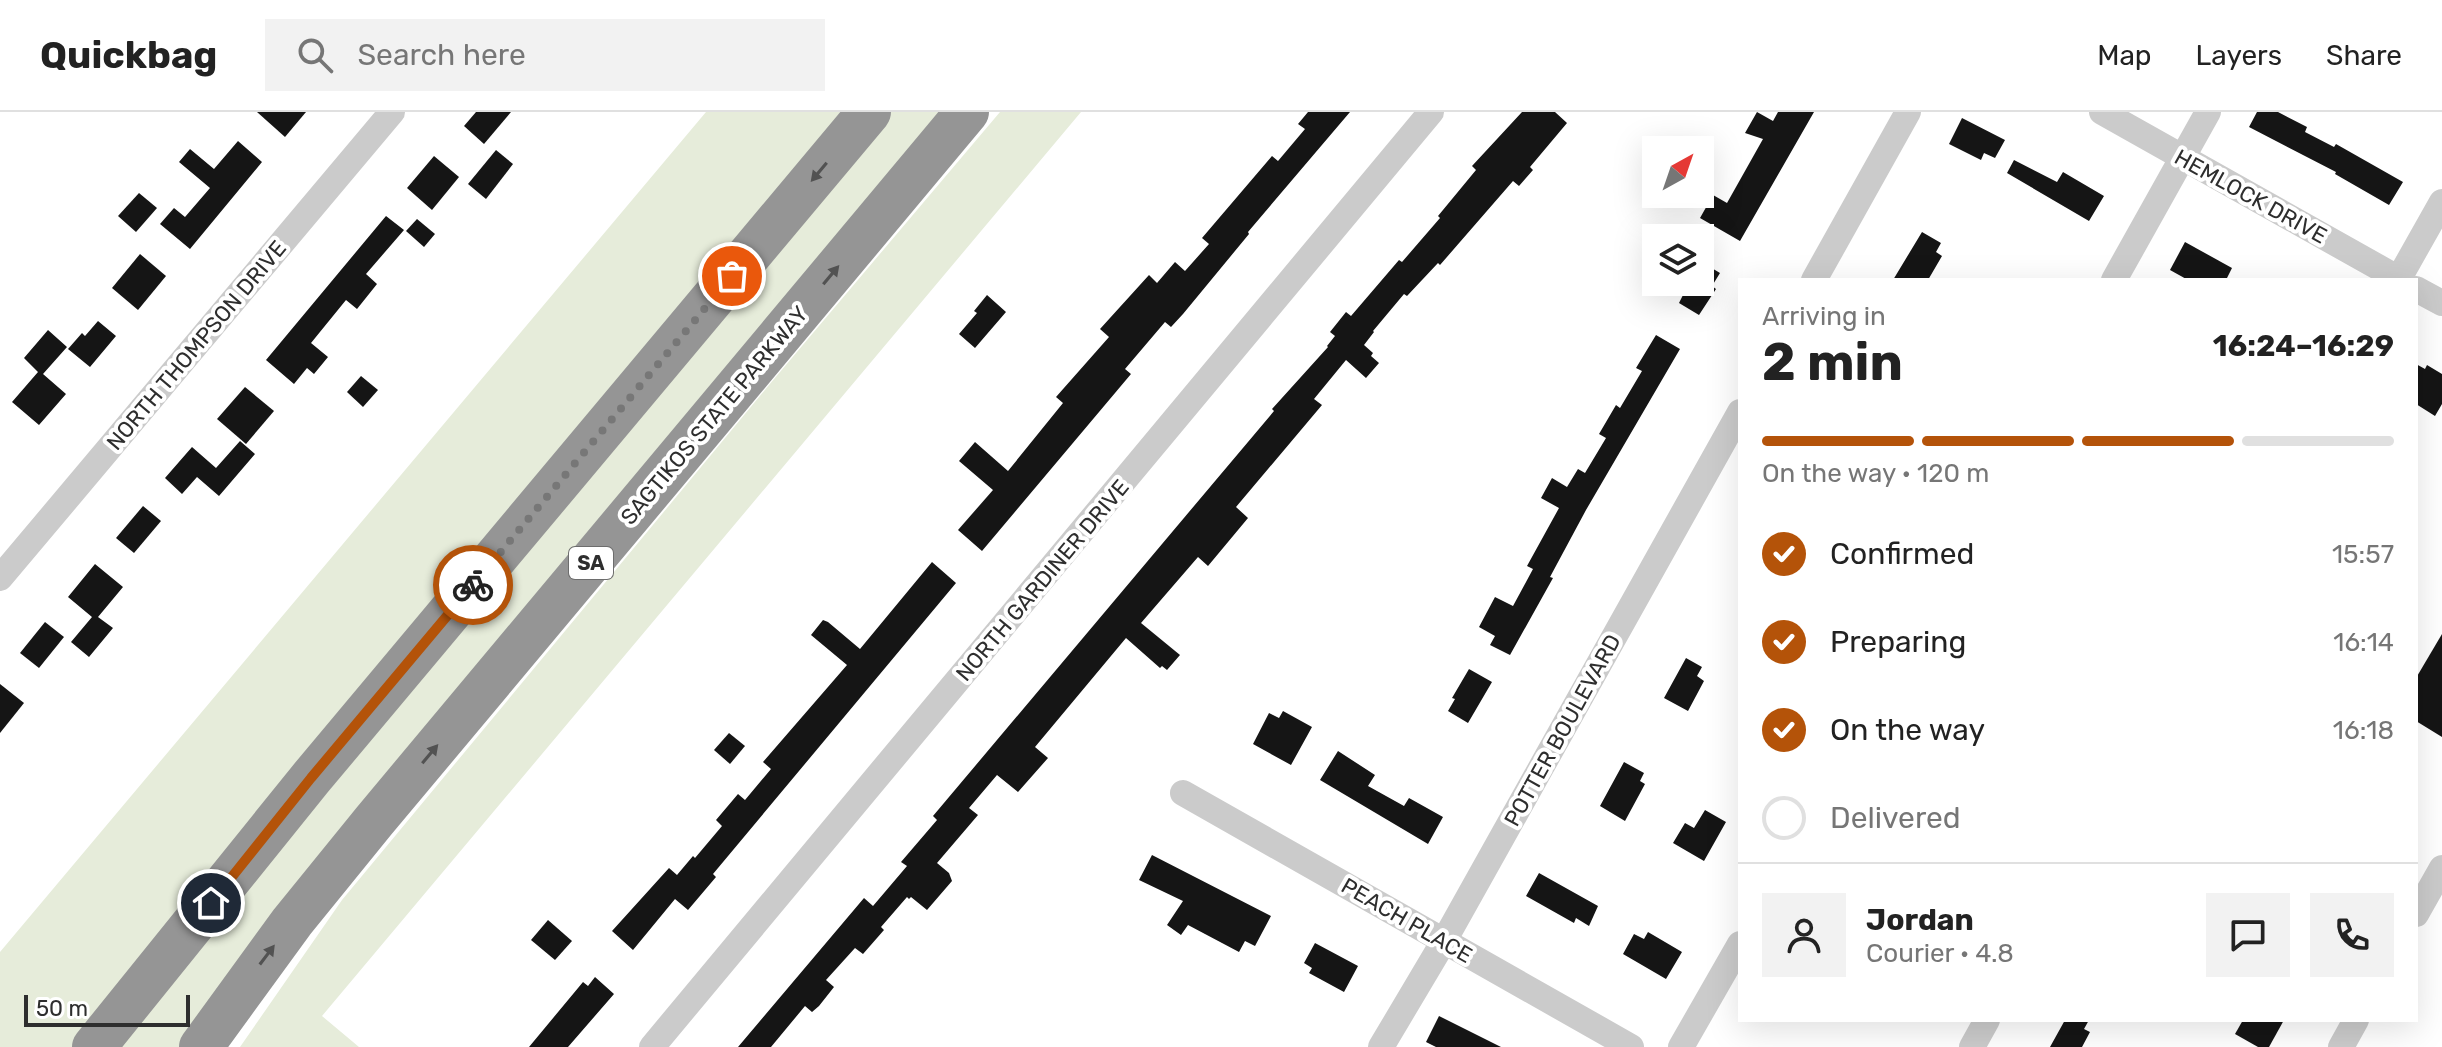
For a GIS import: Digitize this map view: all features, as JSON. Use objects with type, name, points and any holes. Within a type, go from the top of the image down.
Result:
[{"type":"highway","points":[[94,1047],[311,778],[869,112]]},
{"type":"highway","name":"SAGTIKOS STATE PARKWAY","points":[[209,1037],[292,922],[374,821],[967,112]]},
{"type":"highway","points":[[108,1047],[311,778]]},
{"type":"street","name":"NORTH THOMPSON DRIVE","points":[[0,578],[392,112]]},
{"type":"street","name":"NORTH GARDINER DRIVE","points":[[652,1047],[1431,112]]},
{"type":"street","points":[[1815,278],[1908,112]]},
{"type":"street","name":"HEMLOCK DRIVE","points":[[2102,112],[2396,278]]},
{"type":"street","points":[[2115,278],[2208,112]]},
{"type":"street","points":[[2405,278],[2442,202]]},
{"type":"street","name":"HEMLOCK DRIVE","points":[[2418,290],[2442,303]]},
{"type":"street","name":"POTTER BOULEVARD","points":[[1381,1047],[1444,941],[1738,416]]},
{"type":"street","name":"PEACH PLACE","points":[[1183,793],[1631,1047]]},
{"type":"street","points":[[2418,910],[2442,868]]},
{"type":"street","points":[[1681,1047],[1738,947]]},
{"type":"street","points":[[1972,1047],[1986,1022]]},
{"type":"street","points":[[2341,1047],[2355,1022]]},
{"type":"green space","points":[[706,112],[843,112],[196,892],[72,1047],[0,1047],[0,952]]},
{"type":"green space","points":[[886,112],[944,112],[180,1047],[118,1047]]},
{"type":"green space","points":[[1000,112],[1081,112],[322,1016],[359,1047],[240,1047],[342,900]]},
{"type":"building","points":[[257,112],[306,112],[285,137]]},
{"type":"building","points":[[476,112],[511,112],[484,144],[464,126]]},
{"type":"building","points":[[1308,112],[1350,112],[1183,314],[1171,327],[1165,322],[1125,369],[1131,374],[982,551],[958,530],[993,490],[959,461],[975,442],[1008,471],[1063,403],[1056,397],[1109,337],[1100,329],[1149,275],[1157,283],[1175,262],[1185,271],[1209,244],[1202,238],[1272,156],[1278,161],[1305,129],[1298,124]]},
{"type":"building","points":[[1522,112],[1555,112],[1567,123],[1530,167],[1533,170],[1519,186],[1513,181],[1440,265],[1438,263],[1407,296],[1404,294],[1373,331],[1364,345],[1379,363],[1366,378],[1346,360],[1314,399],[1322,405],[1236,507],[1248,518],[1208,566],[1198,557],[1141,623],[1180,655],[1167,670],[1162,666],[1160,668],[1126,638],[1035,747],[1048,758],[1018,792],[997,775],[969,808],[978,815],[937,863],[949,873],[952,881],[927,910],[907,897],[863,954],[855,948],[826,980],[834,987],[819,1006],[812,1012],[805,1006],[771,1047],[738,1047],[864,898],[873,906],[907,866],[901,862],[937,820],[933,816],[1274,411],[1272,409],[1328,347],[1335,336],[1330,332],[1346,312],[1351,316],[1399,260],[1402,262],[1476,170],[1472,166]]},
{"type":"building","points":[[1757,112],[1773,121],[1778,112],[1814,112],[1740,241],[1700,218],[1706,208],[1714,208],[1714,196],[1727,203],[1763,139],[1745,133]]},
{"type":"building","points":[[2257,112],[2278,112],[2307,127],[2305,132],[2334,147],[2336,144],[2403,182],[2389,205],[2336,172],[2249,127]]},
{"type":"building","points":[[1962,118],[2005,140],[1995,158],[1984,153],[1981,160],[1949,144]]},
{"type":"building","points":[[238,141],[262,162],[190,249],[160,224],[174,208],[185,217],[210,188],[179,162],[190,149],[214,169]]},
{"type":"building","points":[[496,150],[513,164],[486,199],[468,184]]},
{"type":"building","points":[[434,156],[459,177],[432,210],[407,188]]},
{"type":"building","points":[[2014,160],[2057,182],[2063,172],[2104,196],[2089,221],[2007,173]]},
{"type":"building","points":[[139,193],[157,208],[136,232],[118,216]]},
{"type":"building","points":[[386,216],[404,230],[366,274],[377,284],[357,309],[346,300],[311,343],[328,357],[314,374],[307,368],[294,384],[266,360]]},
{"type":"building","points":[[417,219],[435,234],[424,247],[406,231]]},
{"type":"building","points":[[1922,232],[1941,243],[1936,252],[1942,256],[1929,278],[1894,278]]},
{"type":"building","points":[[2185,242],[2232,268],[2227,278],[2184,278],[2170,270]]},
{"type":"building","points":[[140,254],[166,276],[138,310],[112,288]]},
{"type":"building","points":[[1714,269],[1720,273],[1714,283]]},
{"type":"building","points":[[987,295],[1006,312],[975,348],[959,334]]},
{"type":"building","points":[[1682,296],[1711,296],[1699,315],[1679,303]]},
{"type":"building","points":[[98,321],[116,336],[90,367],[68,349]]},
{"type":"building","points":[[48,330],[67,347],[43,374],[66,394],[39,425],[12,402],[38,372],[24,358]]},
{"type":"building","points":[[1656,335],[1680,349],[1586,510],[1510,655],[1490,645],[1495,636],[1479,627],[1495,597],[1513,606],[1533,569],[1527,566],[1559,508],[1541,498],[1552,478],[1567,487],[1578,469],[1585,473],[1606,438],[1599,434],[1616,405],[1620,408],[1642,371],[1636,368]]},
{"type":"building","points":[[2418,365],[2425,369],[2427,365],[2442,374],[2442,404],[2435,416],[2418,405]]},
{"type":"building","points":[[361,376],[378,390],[363,407],[347,392]]},
{"type":"building","points":[[245,387],[274,411],[246,444],[217,419]]},
{"type":"building","points":[[240,441],[255,454],[219,496],[197,477],[182,494],[165,478],[192,447],[216,468]]},
{"type":"building","points":[[143,506],[161,521],[134,553],[116,538]]},
{"type":"building","points":[[932,562],[956,583],[713,874],[716,877],[688,910],[675,899],[633,950],[612,931],[669,868],[677,875],[693,856],[695,858],[722,826],[716,820],[738,794],[745,800],[771,769],[763,762],[847,665],[811,635],[823,620],[860,649]]},
{"type":"building","points":[[95,564],[123,587],[98,617],[113,628],[89,657],[71,642],[92,617],[68,597]]},
{"type":"building","points":[[45,622],[64,637],[39,668],[20,653]]},
{"type":"building","points":[[2442,634],[2442,737],[2418,722],[2418,675]]},
{"type":"building","points":[[1686,658],[1702,667],[1697,676],[1704,681],[1688,711],[1664,698]]},
{"type":"building","points":[[1469,669],[1492,682],[1468,723],[1448,711]]},
{"type":"building","points":[[0,684],[24,703],[0,733]]},
{"type":"building","points":[[1283,711],[1312,727],[1291,765],[1253,744],[1269,713],[1279,718]]},
{"type":"building","points":[[729,733],[745,746],[730,764],[714,750]]},
{"type":"building","points":[[1338,751],[1375,775],[1368,786],[1404,806],[1409,798],[1443,817],[1428,844],[1320,780]]},
{"type":"building","points":[[1624,762],[1644,773],[1640,781],[1645,784],[1625,821],[1600,806]]},
{"type":"building","points":[[1705,810],[1726,822],[1704,861],[1673,843],[1685,823],[1694,828]]},
{"type":"building","points":[[1152,855],[1271,916],[1255,946],[1245,941],[1239,952],[1188,925],[1181,935],[1167,925],[1183,901],[1139,880]]},
{"type":"building","points":[[1539,873],[1598,906],[1589,926],[1576,918],[1574,923],[1526,896]]},
{"type":"building","points":[[548,920],[572,941],[555,960],[531,940]]},
{"type":"building","points":[[1648,932],[1682,952],[1666,979],[1623,954],[1634,934],[1644,939]]},
{"type":"building","points":[[1315,943],[1358,966],[1344,992],[1309,973],[1312,968],[1304,963]]},
{"type":"building","points":[[595,977],[614,994],[568,1047],[529,1047],[583,982],[588,986]]},
{"type":"building","points":[[1439,1016],[1501,1047],[1436,1047],[1426,1042]]},
{"type":"building","points":[[2064,1022],[2088,1022],[2084,1029],[2090,1032],[2082,1047],[2050,1047]]},
{"type":"building","points":[[2242,1022],[2283,1022],[2269,1047],[2258,1047],[2235,1034]]},
{"type":"way so far","points":[[473,585],[732,276]]},
{"type":"route","points":[[211,903],[473,585]]}]
